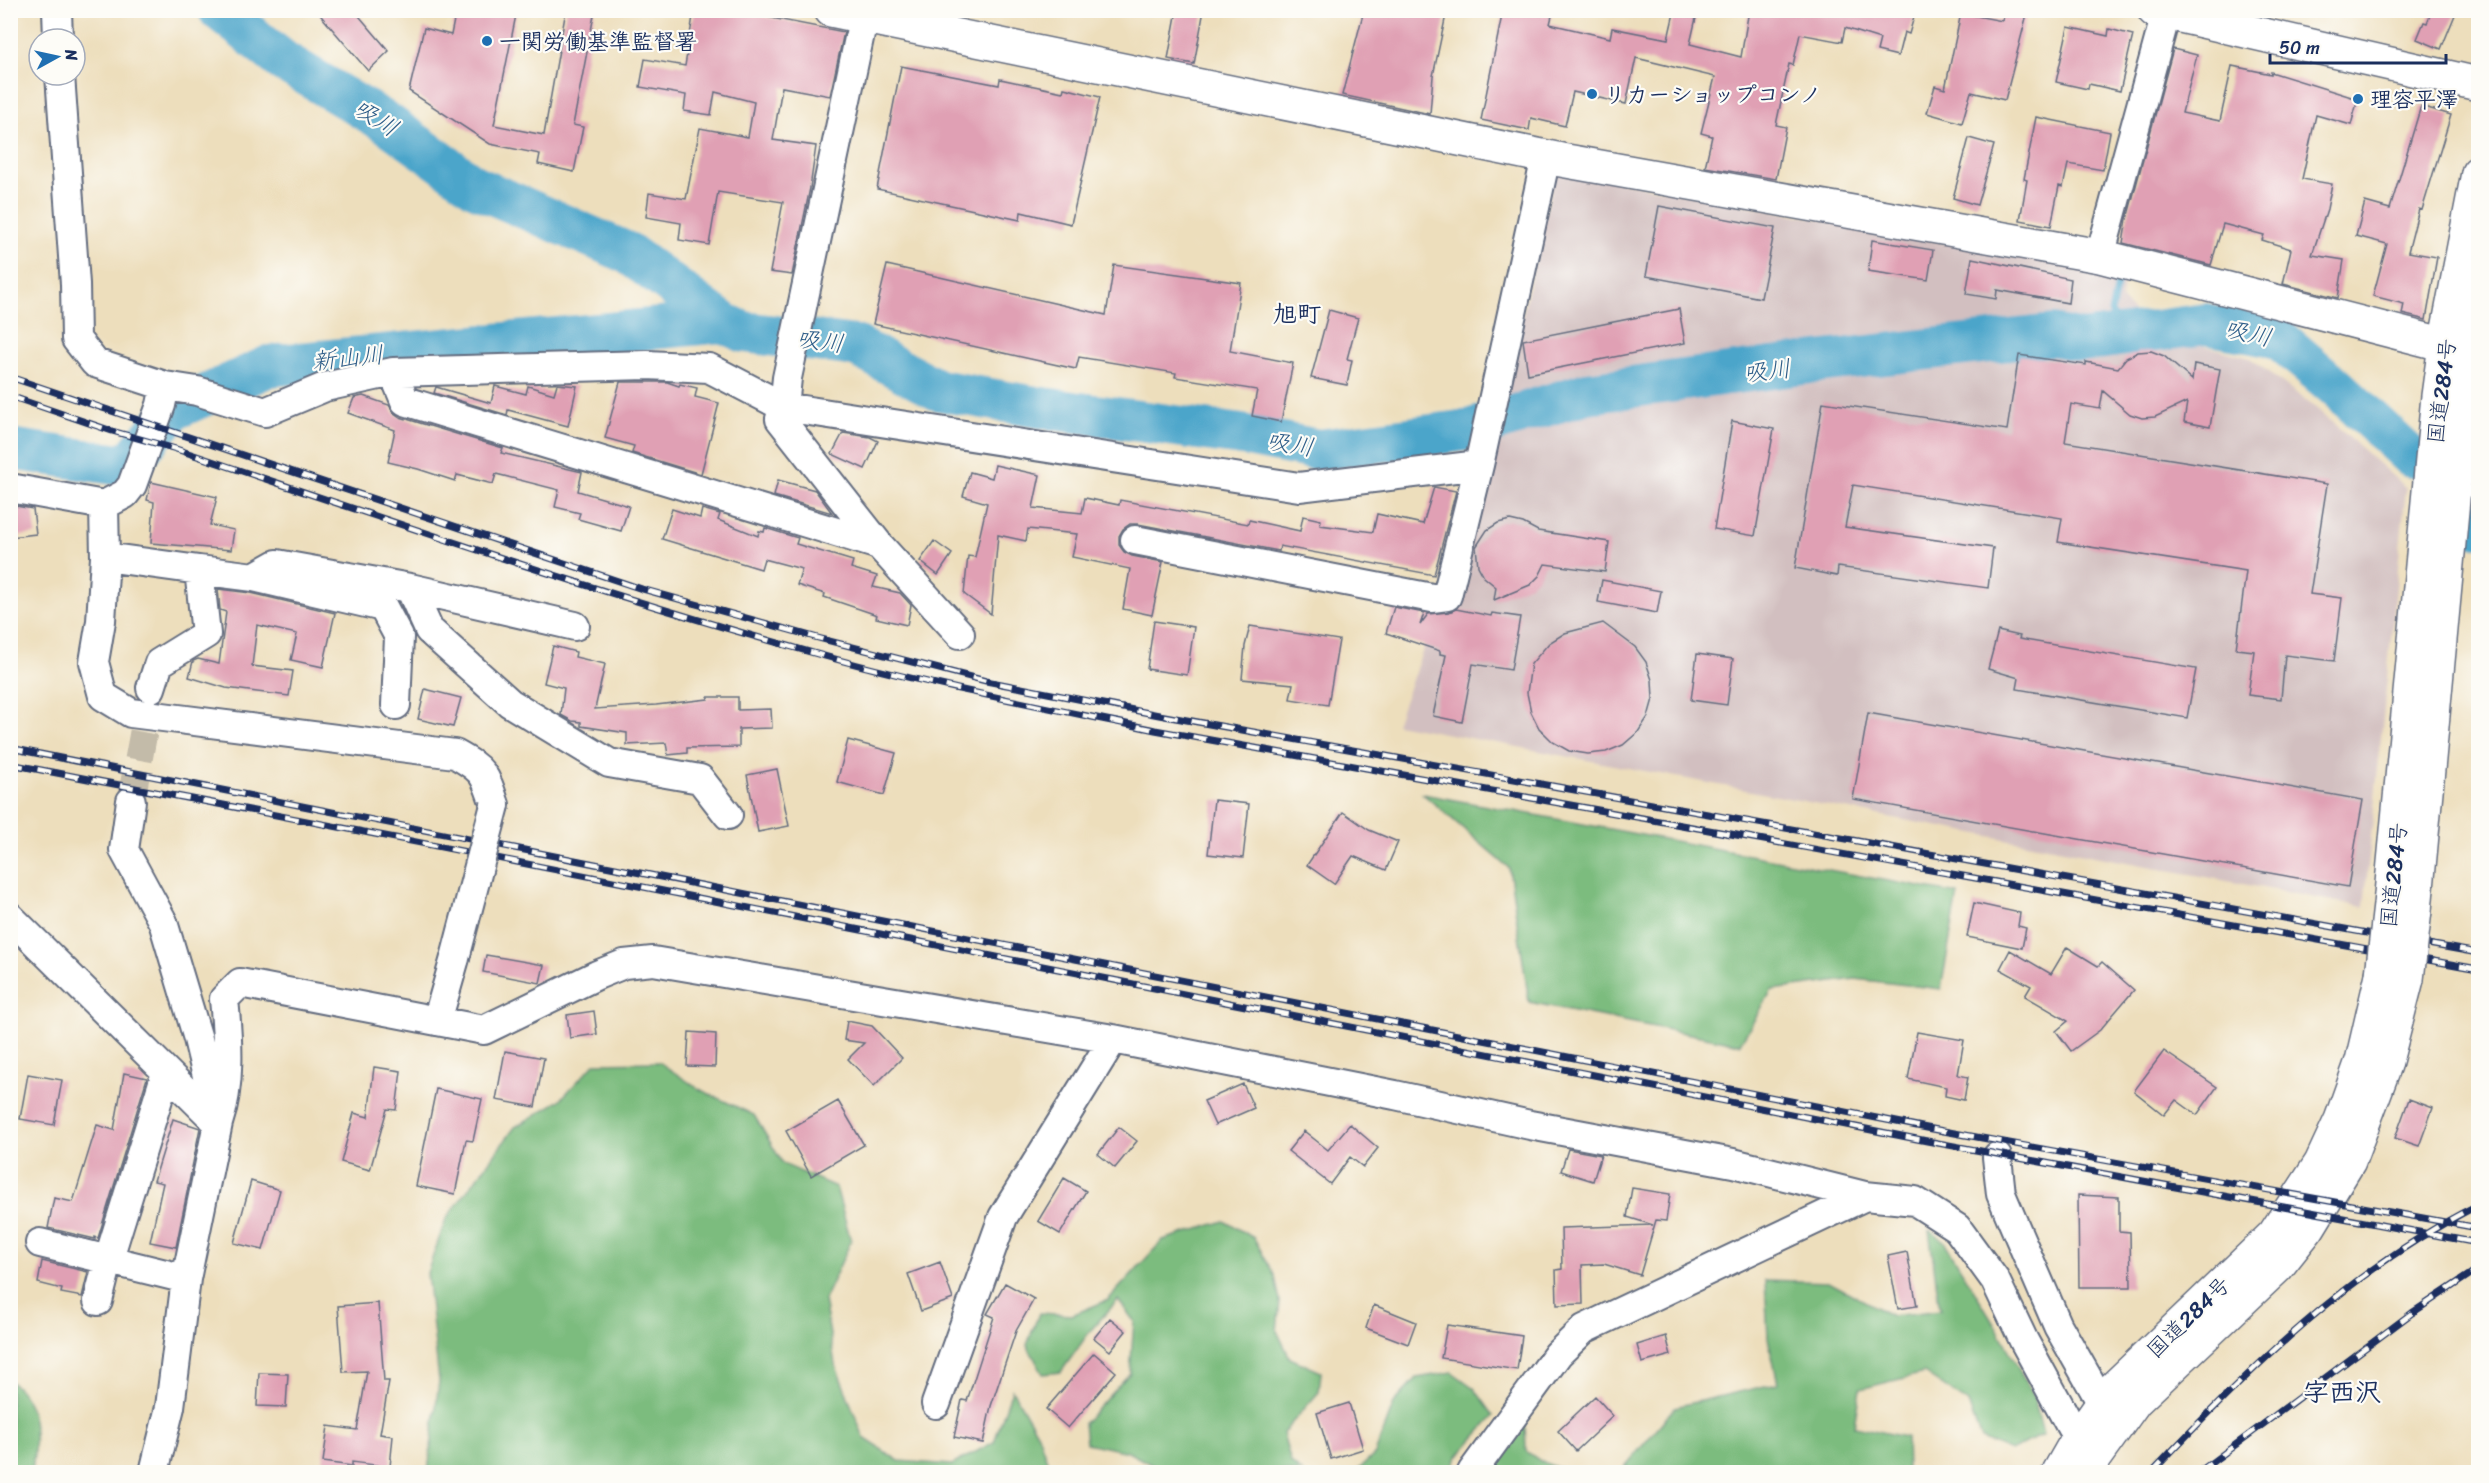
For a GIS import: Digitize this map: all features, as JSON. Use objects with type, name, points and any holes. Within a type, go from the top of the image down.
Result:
[{"type":"main road","points":[[831,10],[864,14],[1546,157],[2100,256],[2464,350]]},
{"type":"main road","points":[[2160,12],[2478,84]]},
{"type":"main road","name":"国道284号","points":[[2402,908],[2468,461],[2464,350],[2478,173]]},
{"type":"main road","name":"国道284号","points":[[2059,1473],[2085,1456],[2109,1416],[2135,1401],[2277,1267],[2308,1228],[2349,1161],[2385,1065],[2402,908],[2438,396],[2464,350],[2478,303]]},
{"type":"street","points":[[57,10],[58,27]]},
{"type":"street","points":[[2100,256],[2160,12]]},
{"type":"street","points":[[864,14],[780,419],[879,545],[960,634]]},
{"type":"street","points":[[61,87],[75,284],[76,339],[95,363],[163,396],[197,391],[265,412],[325,387],[393,372],[646,365],[709,368],[784,407],[1299,487],[1481,457]]},
{"type":"street","points":[[1135,540],[1432,598],[1447,596],[1481,457],[1546,157]]},
{"type":"street","points":[[393,372],[405,401],[879,545]]},
{"type":"street","points":[[10,488],[104,506],[125,494],[138,471],[163,396]]},
{"type":"street","points":[[104,506],[105,557],[101,621],[94,662],[103,696],[131,713],[455,754],[477,766],[488,782],[495,805],[437,1021]]},
{"type":"street","points":[[105,557],[254,577],[383,608],[399,637],[396,705]]},
{"type":"street","points":[[254,577],[277,564],[410,588],[575,626]]},
{"type":"street","points":[[151,688],[159,663],[206,634],[199,570]]},
{"type":"street","points":[[410,588],[429,630],[510,703],[609,763],[700,780],[728,815]]},
{"type":"street","points":[[131,801],[124,850],[164,922],[198,1039],[218,1123]]},
{"type":"street","points":[[10,917],[218,1123]]},
{"type":"street","points":[[154,1473],[170,1407],[186,1279],[218,1123],[225,1102],[227,1027],[224,999],[240,983],[484,1030],[597,975],[624,964],[653,961],[1113,1040],[1395,1095],[1530,1125],[1733,1163],[1865,1196],[1915,1201],[1957,1228],[1995,1281],[2085,1456]]},
{"type":"street","points":[[936,1404],[1003,1217],[1113,1040]]},
{"type":"street","points":[[98,1301],[108,1261],[166,1073]]},
{"type":"street","points":[[1997,1158],[2001,1194],[2058,1326],[2109,1416]]},
{"type":"street","points":[[1472,1473],[1558,1354],[1584,1329],[1865,1196]]},
{"type":"street","points":[[40,1243],[186,1279]]},
{"type":"shaded area","points":[[1556,170],[2125,277],[2121,298],[2137,317],[2183,340],[2250,358],[2317,409],[2406,488],[2364,907],[1396,724],[1486,476]]},
{"type":"green space","points":[[1423,794],[1958,894],[1941,989],[1855,979],[1772,990],[1740,1044],[1529,1002],[1509,868]]},
{"type":"green space","points":[[659,1062],[699,1089],[754,1115],[783,1164],[836,1187],[851,1241],[824,1300],[835,1364],[864,1438],[899,1461],[952,1465],[994,1442],[1012,1390],[1038,1434],[1051,1472],[428,1472],[439,1381],[427,1273],[446,1219],[515,1127],[559,1101],[595,1063]]},
{"type":"green space","points":[[1224,1221],[1254,1238],[1275,1277],[1280,1301],[1277,1331],[1290,1358],[1321,1372],[1319,1392],[1283,1433],[1291,1463],[1302,1472],[1165,1472],[1128,1452],[1086,1443],[1084,1423],[1130,1373],[1134,1321],[1118,1300],[1090,1331],[1061,1372],[1043,1374],[1027,1345],[1039,1313],[1072,1315],[1108,1300],[1163,1240]]},
{"type":"green space","points":[[1929,1230],[1944,1241],[1997,1328],[2034,1398],[2043,1434],[2011,1451],[1981,1439],[1968,1403],[1924,1373],[1860,1389],[1854,1426],[1906,1437],[1907,1472],[1684,1472],[1682,1469],[1623,1469],[1675,1407],[1778,1383],[1768,1338],[1765,1280],[1829,1282],[1892,1316],[1940,1310]]},
{"type":"green space","points":[[1452,1372],[1474,1388],[1494,1416],[1457,1457],[1450,1472],[1356,1472],[1375,1454],[1394,1403],[1417,1378]]},
{"type":"green space","points":[[10,1381],[26,1400],[31,1411],[34,1435],[32,1472],[11,1472]]},
{"type":"green space","points":[[1525,1424],[1526,1451],[1542,1462],[1570,1472],[1493,1472]]},
{"type":"building","points":[[316,10],[354,10],[389,51],[368,71]]},
{"type":"building","points":[[456,10],[517,10],[494,125],[544,135],[566,10],[595,10],[573,125],[583,127],[574,172],[538,164],[540,154],[490,144],[409,91],[424,28],[451,35]]},
{"type":"building","points":[[694,10],[730,10],[844,32],[830,96],[782,87],[773,140],[816,146],[792,275],[770,272],[783,202],[718,192],[709,245],[679,240],[681,223],[646,217],[649,193],[686,199],[700,128],[748,137],[754,102],[715,92],[711,115],[684,111],[686,95],[640,87],[645,59],[685,66]]},
{"type":"building","points":[[1177,10],[1204,10],[1194,64],[1168,59]]},
{"type":"building","points":[[1364,10],[1447,10],[1433,76],[1430,114],[1342,95]]},
{"type":"building","points":[[1503,10],[1524,10],[1552,16],[1550,24],[1610,38],[1612,28],[1668,39],[1674,13],[1696,18],[1690,44],[1741,57],[1749,10],[1916,10],[1909,34],[1904,32],[1898,56],[1877,51],[1880,39],[1845,28],[1842,42],[1800,34],[1793,65],[1789,64],[1776,125],[1786,127],[1776,179],[1705,167],[1712,136],[1701,133],[1715,77],[1636,58],[1626,104],[1573,92],[1565,126],[1531,118],[1529,130],[1481,120]]},
{"type":"building","points":[[2005,10],[2028,10],[2005,100],[1971,92],[1962,123],[1927,113],[1935,86],[1945,89],[1961,13],[2002,21]]},
{"type":"building","points":[[2432,10],[2457,10],[2441,49],[2417,39]]},
{"type":"building","points":[[2068,27],[2108,36],[2109,29],[2133,35],[2120,91],[2089,84],[2088,89],[2056,82]]},
{"type":"building","points":[[2173,49],[2197,55],[2182,113],[2220,121],[2232,66],[2271,74],[2271,72],[2358,99],[2351,125],[2316,115],[2302,179],[2332,184],[2327,209],[2312,255],[2344,260],[2338,298],[2283,284],[2291,249],[2262,240],[2264,235],[2223,224],[2211,265],[2123,243],[2127,219]]},
{"type":"building","points":[[901,66],[999,85],[1000,79],[1063,92],[1064,88],[1100,97],[1071,224],[1021,212],[1020,220],[877,189]]},
{"type":"building","points":[[2421,106],[2451,115],[2422,210],[2419,209],[2408,252],[2437,257],[2426,320],[2402,314],[2404,304],[2373,296],[2387,244],[2356,236],[2365,202],[2390,209]]},
{"type":"building","points":[[2036,117],[2110,132],[2103,170],[2068,164],[2063,187],[2059,186],[2051,226],[2020,220],[2027,180],[2024,179]]},
{"type":"building","points":[[1969,138],[1994,145],[1977,205],[1953,198]]},
{"type":"building","points":[[1659,206],[1775,228],[1761,298],[1646,276]]},
{"type":"building","points":[[1872,240],[1933,250],[1928,280],[1868,271]]},
{"type":"building","points":[[1972,258],[2071,279],[2068,303],[1997,290],[1996,299],[1966,294]]},
{"type":"building","points":[[887,265],[1106,315],[1114,265],[1241,283],[1230,351],[1293,363],[1281,422],[1252,416],[1257,390],[1175,377],[1176,373],[1079,357],[1076,369],[873,324]]},
{"type":"building","points":[[1679,309],[1685,343],[1528,374],[1523,340]]},
{"type":"building","points":[[1329,310],[1358,318],[1347,359],[1352,360],[1347,385],[1311,378]]},
{"type":"building","points":[[2151,351],[2164,356],[2192,380],[2194,364],[2220,369],[2210,427],[2184,422],[2187,402],[2155,417],[2142,418],[2130,414],[2103,391],[2100,409],[2071,404],[2065,442],[2327,484],[2310,594],[2342,598],[2334,661],[2285,655],[2281,699],[2248,695],[2254,651],[2236,649],[2246,571],[2058,542],[2062,518],[1853,485],[1845,527],[1993,548],[1988,588],[1838,567],[1837,576],[1795,568],[1823,402],[2007,430],[2019,355],[2118,368],[2126,358],[2138,352]]},
{"type":"building","points":[[620,382],[667,382],[679,386],[680,384],[697,388],[695,397],[719,403],[701,474],[632,453],[634,446],[605,438]]},
{"type":"building","points":[[557,384],[577,386],[568,426],[508,410],[507,415],[434,393],[436,387],[491,403],[495,386],[526,394],[528,386],[554,394]]},
{"type":"building","points":[[363,396],[389,405],[400,417],[503,448],[501,453],[582,472],[578,491],[629,506],[621,531],[578,519],[580,513],[555,507],[559,490],[496,474],[493,484],[457,475],[455,481],[388,462],[395,430],[348,413],[354,398]]},
{"type":"building","points":[[1732,421],[1774,429],[1755,536],[1714,529]]},
{"type":"building","points":[[843,433],[870,437],[878,441],[865,469],[832,454]]},
{"type":"building","points":[[995,465],[1040,475],[1033,508],[1082,513],[1085,498],[1119,505],[1120,500],[1248,524],[1249,520],[1300,531],[1303,516],[1321,520],[1320,525],[1373,532],[1377,514],[1423,524],[1434,487],[1456,491],[1434,575],[1280,546],[1279,551],[1130,524],[1119,536],[1119,545],[1124,552],[1132,556],[1163,562],[1152,615],[1123,609],[1130,569],[1072,557],[1077,534],[1028,529],[1026,541],[998,535],[991,614],[964,594],[968,556],[975,557],[987,503],[963,496],[970,472],[992,478]]},
{"type":"building","points":[[778,480],[815,490],[832,513],[774,496]]},
{"type":"building","points":[[151,482],[217,497],[210,525],[234,530],[231,550],[151,543],[154,502],[147,500]]},
{"type":"building","points":[[10,505],[33,509],[36,534],[10,537]]},
{"type":"building","points":[[672,509],[700,518],[702,509],[720,514],[718,520],[758,536],[759,531],[764,532],[765,528],[798,538],[796,544],[853,561],[851,568],[877,576],[873,587],[900,593],[911,605],[907,625],[876,618],[877,615],[797,585],[802,569],[764,559],[761,569],[662,539]]},
{"type":"building","points":[[1510,520],[1523,523],[1538,531],[1609,542],[1605,572],[1545,564],[1539,576],[1530,585],[1494,600],[1496,587],[1484,577],[1478,566],[1476,547],[1487,530],[1498,523]]},
{"type":"building","points":[[934,541],[952,554],[938,575],[920,561]]},
{"type":"building","points":[[1602,580],[1661,591],[1657,613],[1598,602]]},
{"type":"building","points":[[218,589],[251,593],[335,613],[323,667],[291,660],[297,634],[257,625],[252,666],[293,671],[289,696],[226,688],[189,677],[193,661],[198,659],[219,664],[226,612],[220,610]]},
{"type":"building","points":[[1394,607],[1424,613],[1420,625],[1428,614],[1456,609],[1491,616],[1492,613],[1520,617],[1511,670],[1473,664],[1462,722],[1433,716],[1446,655],[1386,633]]},
{"type":"building","points":[[1154,621],[1194,627],[1187,675],[1147,669]]},
{"type":"building","points":[[1603,623],[1635,647],[1646,662],[1652,680],[1653,699],[1648,717],[1638,732],[1623,745],[1606,752],[1588,754],[1569,751],[1553,742],[1539,728],[1531,712],[1527,693],[1531,664],[1549,643],[1565,633]]},
{"type":"building","points":[[1250,626],[1339,640],[1328,705],[1290,699],[1293,684],[1242,679],[1245,646]]},
{"type":"building","points":[[1998,631],[2020,636],[2019,639],[2196,669],[2187,718],[2017,689],[2019,678],[1988,669]]},
{"type":"building","points":[[553,646],[576,652],[575,657],[605,664],[595,709],[656,705],[708,699],[708,697],[738,697],[738,710],[771,709],[772,728],[739,729],[739,747],[687,748],[687,753],[668,755],[666,743],[627,745],[627,733],[581,726],[581,722],[572,721],[561,715],[564,688],[544,683]]},
{"type":"building","points":[[1697,654],[1733,659],[1727,705],[1691,700]]},
{"type":"building","points":[[425,689],[461,698],[453,727],[418,719]]},
{"type":"building","points":[[1868,713],[2363,800],[2348,887],[1853,799]]},
{"type":"building","points":[[848,740],[896,753],[884,795],[837,782]]},
{"type":"building","points":[[777,769],[789,826],[758,832],[747,775]]},
{"type":"building","points":[[1214,800],[1249,804],[1243,858],[1208,854]]},
{"type":"building","points":[[1343,812],[1369,830],[1398,842],[1386,870],[1353,856],[1334,884],[1307,865]]},
{"type":"building","points":[[1974,903],[2020,913],[2018,926],[2026,928],[2022,948],[1967,937]]},
{"type":"building","points":[[2067,947],[2098,966],[2102,962],[2134,990],[2100,1030],[2071,1051],[2056,1031],[2068,1021],[2025,996],[2031,986],[2000,969],[2010,950],[2051,974]]},
{"type":"building","points":[[486,955],[544,965],[540,983],[483,972]]},
{"type":"building","points":[[594,1011],[597,1034],[570,1038],[567,1015]]},
{"type":"building","points":[[847,1021],[872,1026],[902,1058],[874,1086],[848,1059],[864,1043],[844,1040]]},
{"type":"building","points":[[689,1032],[716,1034],[715,1067],[687,1066]]},
{"type":"building","points":[[1917,1032],[1964,1040],[1958,1075],[1968,1077],[1964,1100],[1945,1096],[1946,1087],[1908,1079]]},
{"type":"building","points":[[505,1051],[544,1058],[535,1107],[496,1100]]},
{"type":"building","points":[[2164,1051],[2217,1087],[2197,1115],[2176,1100],[2164,1115],[2134,1091]]},
{"type":"building","points":[[374,1067],[401,1071],[396,1110],[387,1109],[370,1170],[341,1162],[354,1113],[368,1117]]},
{"type":"building","points":[[124,1073],[147,1078],[98,1238],[48,1228],[54,1198],[73,1202],[97,1125],[114,1130]]},
{"type":"building","points":[[28,1074],[62,1080],[54,1125],[20,1119]]},
{"type":"building","points":[[1243,1084],[1254,1108],[1215,1125],[1204,1101]]},
{"type":"building","points":[[436,1089],[482,1099],[473,1141],[466,1140],[455,1194],[416,1186]]},
{"type":"building","points":[[2409,1099],[2433,1108],[2419,1146],[2395,1138]]},
{"type":"building","points":[[838,1101],[864,1145],[811,1176],[786,1131]]},
{"type":"building","points":[[173,1119],[200,1128],[176,1247],[150,1242],[163,1183],[154,1181]]},
{"type":"building","points":[[1350,1124],[1378,1148],[1363,1167],[1350,1157],[1330,1184],[1288,1151],[1304,1131],[1328,1150]]},
{"type":"building","points":[[1119,1127],[1137,1141],[1115,1168],[1098,1154]]},
{"type":"building","points":[[1568,1149],[1601,1155],[1593,1181],[1561,1171]]},
{"type":"building","points":[[1064,1178],[1086,1191],[1060,1234],[1038,1221]]},
{"type":"building","points":[[251,1181],[280,1190],[263,1250],[234,1243]]},
{"type":"building","points":[[1632,1188],[1670,1194],[1666,1221],[1656,1220],[1640,1275],[1604,1264],[1582,1265],[1583,1304],[1557,1305],[1556,1270],[1562,1269],[1561,1228],[1653,1225],[1627,1217]]},
{"type":"building","points":[[2078,1195],[2119,1197],[2119,1231],[2130,1232],[2131,1287],[2079,1287]]},
{"type":"building","points":[[1907,1252],[1917,1306],[1898,1309],[1888,1256]]},
{"type":"building","points":[[42,1261],[88,1272],[82,1297],[61,1293],[62,1289],[38,1283]]},
{"type":"building","points":[[940,1262],[953,1299],[921,1311],[908,1274]]},
{"type":"building","points":[[1005,1283],[1034,1299],[1016,1331],[991,1406],[983,1443],[954,1437],[962,1400],[967,1401],[994,1317],[987,1314]]},
{"type":"building","points":[[378,1303],[384,1381],[389,1381],[380,1434],[393,1436],[390,1467],[352,1462],[352,1466],[323,1462],[328,1426],[357,1430],[367,1371],[343,1372],[338,1306]]},
{"type":"building","points":[[1374,1305],[1416,1322],[1408,1344],[1366,1328]]},
{"type":"building","points":[[1110,1318],[1126,1331],[1110,1351],[1094,1338]]},
{"type":"building","points":[[1447,1325],[1522,1336],[1517,1370],[1441,1358]]},
{"type":"building","points":[[1666,1336],[1671,1355],[1642,1363],[1637,1345]]},
{"type":"building","points":[[1094,1353],[1116,1372],[1068,1428],[1046,1409]]},
{"type":"building","points":[[259,1373],[288,1374],[286,1407],[257,1406]]},
{"type":"building","points":[[1595,1396],[1613,1416],[1576,1451],[1558,1431]]},
{"type":"building","points":[[1349,1403],[1363,1449],[1331,1459],[1317,1413]]},
{"type":"waterway","name":"吸川","points":[[219,10],[283,61],[387,123],[476,187],[628,253],[722,322],[744,332],[856,346],[938,390],[1036,407],[1242,435],[1319,450],[1468,430],[1587,393],[1825,361],[2053,335],[2082,341],[2206,324],[2278,338],[2338,389],[2411,457]]},
{"type":"waterway","points":[[2118,280],[2111,312],[2122,335]]},
{"type":"waterway","name":"新山川","points":[[10,449],[127,466],[173,410],[269,366],[722,322]]},
{"type":"waterway","name":"吸川","points":[[2474,523],[2478,527]]},
{"type":"tunnel","points":[[131,801],[151,691]]},
{"type":"railway","points":[[10,377],[642,589],[818,638],[986,681],[1159,715],[2478,953]]},
{"type":"railway","points":[[10,396],[650,605],[853,664],[938,684],[1155,730],[2478,969]]},
{"type":"railway","points":[[10,748],[1927,1128],[2478,1228]]},
{"type":"railway","points":[[10,764],[411,841],[1927,1141],[2478,1243]]},
{"type":"railway","points":[[2152,1472],[2264,1359],[2345,1290],[2432,1230],[2478,1205]]},
{"type":"railway","points":[[2199,1472],[2412,1313],[2478,1269]]},
{"type":"place","name":"一関労働基準監督署","points":[[487,41]]},
{"type":"place","name":"リカーショップコンノ","points":[[1592,94]]},
{"type":"place","name":"理容平澤","points":[[2358,99]]},
{"type":"district","name":"旭町","points":[[1297,314]]},
{"type":"district","name":"字西沢","points":[[2342,1392]]}]
